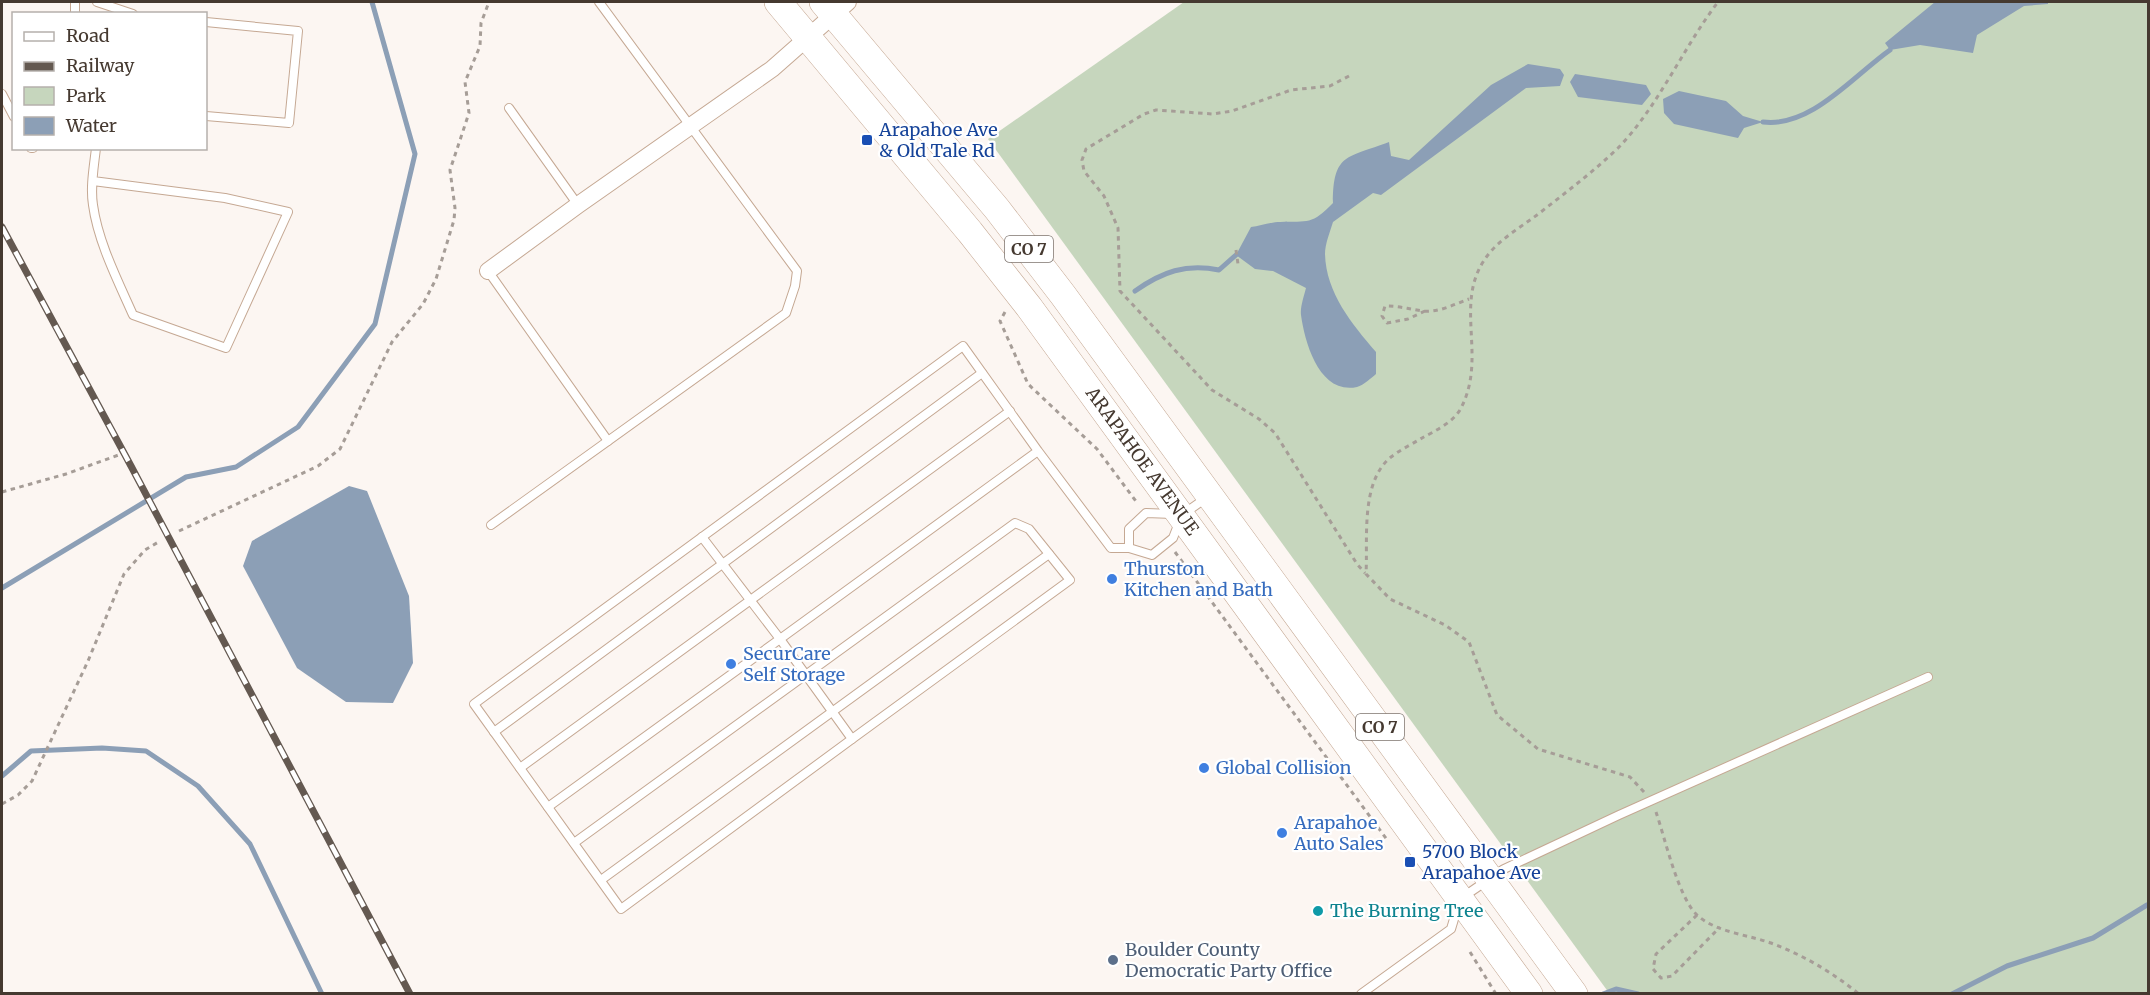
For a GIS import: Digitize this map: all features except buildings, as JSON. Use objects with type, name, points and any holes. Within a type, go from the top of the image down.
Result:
[{"type":"main road","name":"ARAPAHOE AVENUE","points":[[778,2],[806,39],[1003,273],[1529,993]]},
{"type":"main road","name":"ARAPAHOE AVENUE","points":[[835,6],[1030,250],[1211,494],[1574,993]]},
{"type":"street","points":[[488,271],[772,69],[806,39],[835,6]]},
{"type":"lane","points":[[491,525],[786,313],[795,286],[797,271],[599,2]]},
{"type":"lane","points":[[104,5],[127,12]]},
{"type":"lane","points":[[207,22],[298,31],[289,123],[207,116]]},
{"type":"lane","points":[[2,94],[12,113]]},
{"type":"lane","points":[[509,108],[578,205]]},
{"type":"lane","points":[[93,181],[225,198],[288,212],[226,348],[133,315],[98,227],[92,204],[93,181],[96,150]]},
{"type":"lane","points":[[488,271],[609,441]]},
{"type":"lane","points":[[574,843],[1015,524],[1029,529],[1070,580],[621,909],[474,704],[963,346],[1111,548],[1128,548],[1152,555],[1173,538],[1182,515],[1211,494]]},
{"type":"lane","points":[[494,732],[982,373]]},
{"type":"lane","points":[[520,768],[1010,411]]},
{"type":"lane","points":[[548,807],[1038,451]]},
{"type":"lane","points":[[1128,548],[1129,529],[1146,513],[1182,515]]},
{"type":"lane","points":[[702,537],[780,639],[852,739]]},
{"type":"lane","points":[[601,880],[1049,554]]},
{"type":"lane","points":[[1361,993],[1451,929],[1460,899],[1490,878],[1551,846],[1928,677]]},
{"type":"path","points":[[179,531],[318,466],[340,449],[392,342],[423,304],[436,279],[455,208],[450,170],[469,113],[465,81],[480,46],[482,23],[489,2]]},
{"type":"path","points":[[1366,574],[1369,501],[1373,484],[1380,471],[1389,458],[1441,428],[1460,410],[1470,387],[1474,349],[1469,299],[1474,280],[1483,261],[1497,245],[1588,177],[1620,145],[1649,111],[1691,38],[1718,2]]},
{"type":"path","points":[[1349,76],[1330,86],[1291,90],[1232,111],[1213,114],[1156,110],[1144,114],[1086,149],[1082,160],[1084,171],[1104,196],[1118,228],[1120,291],[1212,390],[1259,419],[1275,433],[1357,564],[1390,599],[1445,624],[1469,642],[1497,715],[1538,749],[1630,777],[1652,801],[1676,878],[1697,915],[1720,927],[1772,943],[1830,971],[1859,993]]},
{"type":"path","points":[[1236,250],[1238,264]]},
{"type":"path","points":[[1425,311],[1408,319],[1388,323],[1382,316],[1386,306],[1407,306],[1425,311],[1440,310],[1469,299]]},
{"type":"path","points":[[1002,318],[1000,321],[1028,384],[1097,449],[1146,513]]},
{"type":"path","points":[[2,492],[66,474],[124,453]]},
{"type":"path","points":[[2,804],[25,789],[41,763],[124,574],[145,550],[160,541]]},
{"type":"path","points":[[1166,545],[1179,555],[1275,690],[1389,842]]},
{"type":"path","points":[[1697,915],[1656,954],[1653,969],[1661,978],[1671,976],[1720,927]]},
{"type":"path","points":[[1451,929],[1468,948],[1475,964],[1496,993]]},
{"type":"green space","points":[[1184,2],[2148,2],[2148,993],[1609,993],[988,139]]},
{"type":"water","points":[[1935,2],[2048,2],[2048,4],[2024,6],[1977,35],[1973,53],[1920,45],[1890,50],[1885,43]]},
{"type":"water","points":[[1528,64],[1560,69],[1564,75],[1560,86],[1526,88],[1381,195],[1373,193],[1333,222],[1325,254],[1326,268],[1335,295],[1342,307],[1376,352],[1376,374],[1357,387],[1344,387],[1333,383],[1317,365],[1306,340],[1301,312],[1306,288],[1273,271],[1255,269],[1236,255],[1251,227],[1277,222],[1304,221],[1320,215],[1333,203],[1336,175],[1345,160],[1389,142],[1391,156],[1409,160],[1491,85]]},
{"type":"water","points":[[1575,74],[1646,85],[1651,94],[1642,105],[1578,97],[1570,82]]},
{"type":"water","points":[[1679,91],[1726,101],[1743,116],[1763,122],[1744,128],[1738,138],[1674,124],[1664,113],[1663,99]]},
{"type":"water","points":[[349,486],[367,491],[409,596],[413,663],[393,703],[346,702],[297,668],[243,566],[252,541]]},
{"type":"waterway","points":[[2,588],[186,477],[236,467],[298,427],[375,324],[415,154],[372,2]]},
{"type":"waterway","points":[[1763,122],[1781,122],[1815,109],[1890,50]]},
{"type":"waterway","points":[[1135,291],[1175,271],[1196,268],[1219,270],[1236,255]]},
{"type":"waterway","points":[[2,776],[31,751],[102,748],[146,751],[198,786],[250,844],[322,994]]},
{"type":"waterway","points":[[1952,994],[2007,966],[2093,938],[2147,905]]},
{"type":"waterway","points":[[1603,994],[1616,989],[1638,994]]},
{"type":"railway","points":[[2,227],[410,994]]},
{"type":"place","name":"Arapahoe Ave & Old Tale Rd","points":[[867,140]]},
{"type":"place","name":"Thurston Kitchen and Bath","points":[[1112,579]]},
{"type":"place","name":"SecurCare Self Storage","points":[[731,664]]},
{"type":"place","name":"Global Collision","points":[[1204,768]]},
{"type":"place","name":"Arapahoe Auto Sales","points":[[1282,833]]},
{"type":"place","name":"5700 Block Arapahoe Ave","points":[[1410,862]]},
{"type":"place","name":"The Burning Tree","points":[[1318,911]]},
{"type":"place","name":"Boulder County Democratic Party Office","points":[[1113,960]]}]
